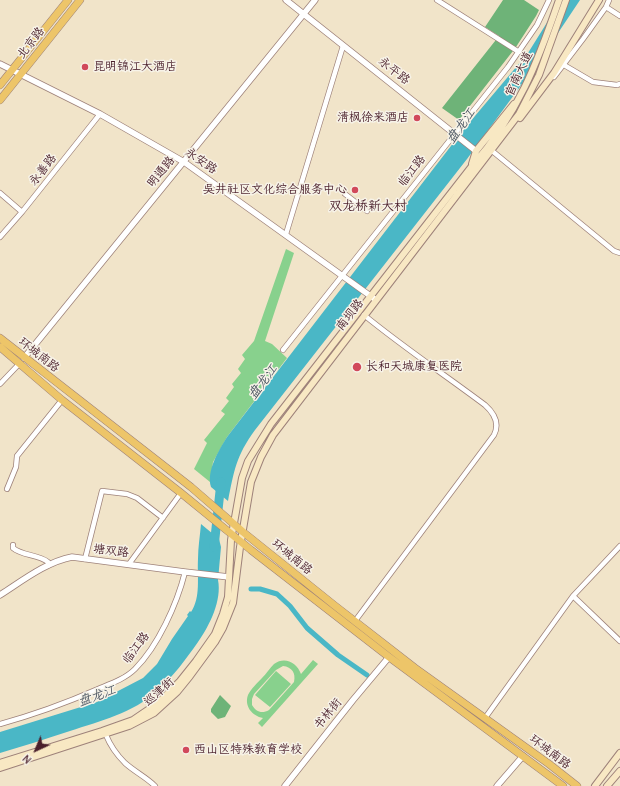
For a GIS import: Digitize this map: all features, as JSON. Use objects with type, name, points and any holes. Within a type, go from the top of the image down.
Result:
[{"type":"main road","name":"北京路","points":[[0,84],[68,0]]},
{"type":"main road","name":"北京路","points":[[0,100],[80,0]]},
{"type":"main road","name":"官南大道","points":[[514,120],[524,99],[559,0]]},
{"type":"main road","name":"官南大道","points":[[488,151],[508,118],[524,99],[542,69],[566,0]]},
{"type":"main road","points":[[488,151],[526,111],[546,85],[599,0]]},
{"type":"main road","points":[[472,166],[475,150],[508,110],[524,99]]},
{"type":"main road","name":"南坝路","points":[[241,541],[251,482],[261,457],[280,424],[376,300],[488,151],[514,120]]},
{"type":"main road","name":"南坝路","points":[[232,534],[242,478],[251,455],[271,424],[367,294],[472,166],[488,151]]},
{"type":"main road","name":"环城南路","points":[[0,338],[62,400],[181,493],[223,528],[390,657],[563,786]]},
{"type":"main road","name":"环城南路","points":[[0,346],[22,360],[205,499],[243,532],[355,621],[577,786]]},
{"type":"main road","points":[[251,455],[256,459],[261,457]]},
{"type":"main road","name":"巡津街","points":[[0,763],[121,724],[142,714],[158,703],[184,676],[215,634],[228,597],[232,534]]},
{"type":"main road","name":"巡津街","points":[[0,768],[106,735],[141,721],[177,692],[215,642],[223,628],[233,603],[241,541]]},
{"type":"main road","points":[[595,786],[620,753]]},
{"type":"main road","points":[[607,786],[620,771]]},
{"type":"street","name":"永平路","points":[[286,0],[475,150]]},
{"type":"street","name":"明通路","points":[[22,360],[315,0]]},
{"type":"street","points":[[437,0],[519,52]]},
{"type":"street","name":"临江路","points":[[283,350],[345,277],[456,135],[519,52],[537,25],[549,0]]},
{"type":"street","points":[[546,85],[564,65],[606,7],[609,0]]},
{"type":"street","points":[[606,7],[620,16]]},
{"type":"street","points":[[286,234],[343,46]]},
{"type":"street","name":"永安路","points":[[0,64],[100,114],[184,162],[376,300]]},
{"type":"street","points":[[564,65],[593,82],[620,84]]},
{"type":"street","name":"永善路","points":[[0,237],[22,212],[100,114]]},
{"type":"street","points":[[488,151],[614,251],[620,253]]},
{"type":"street","points":[[0,193],[22,212]]},
{"type":"street","points":[[345,194],[366,211]]},
{"type":"street","points":[[355,621],[497,430],[497,425],[491,411],[485,405],[402,346],[364,315]]},
{"type":"street","points":[[0,384],[22,360]]},
{"type":"street","points":[[7,489],[16,466],[17,456],[62,400]]},
{"type":"street","points":[[85,559],[102,490],[127,494],[137,498],[163,518]]},
{"type":"street","points":[[129,564],[181,493]]},
{"type":"street","points":[[13,545],[13,548],[17,551],[38,556],[48,562],[49,565]]},
{"type":"street","points":[[485,718],[573,596],[620,546]]},
{"type":"street","name":"塘双路","points":[[0,595],[49,565],[61,559],[72,557],[229,577]]},
{"type":"street","name":"临江路","points":[[0,724],[30,716],[87,694],[126,676],[134,670],[152,646],[163,627],[173,606],[185,572]]},
{"type":"street","points":[[573,596],[620,641]]},
{"type":"street","name":"书林街","points":[[286,786],[390,657]]},
{"type":"street","points":[[106,735],[111,746],[126,764],[155,786]]},
{"type":"street","points":[[496,786],[524,756]]},
{"type":"green space","points":[[503,0],[524,0],[539,10],[516,47],[459,120],[442,108],[499,36],[485,27]]},
{"type":"green space","points":[[286,249],[294,253],[265,341],[272,344],[287,358],[227,437],[213,462],[210,482],[194,469],[207,443],[204,440],[225,414],[221,411],[229,401],[226,398],[234,387],[232,384],[241,373],[238,369],[245,359],[242,355],[254,341]]},
{"type":"green space","points":[[313,660],[318,664],[262,727],[258,723],[263,718],[252,713],[248,707],[248,695],[274,664],[278,662],[286,661],[294,664],[301,674]],"holes":[[[283,666],[293,671],[294,682],[269,710],[264,712],[257,711],[252,705],[254,694],[276,670]]]},
{"type":"green space","points":[[276,671],[291,684],[270,707],[255,695]]},
{"type":"green space","points":[[220,695],[231,706],[225,717],[218,719],[211,712],[211,709]]},
{"type":"water","points":[[561,0],[580,0],[544,54],[467,159],[255,430],[240,456],[232,481],[228,501],[211,487],[210,481],[210,474],[214,461],[227,437],[464,129],[528,53]]},
{"type":"water","points":[[201,524],[219,539],[221,547],[217,604],[207,628],[174,674],[148,699],[116,716],[0,753],[0,732],[97,702],[143,678],[157,664],[188,616],[187,615],[190,611],[191,612],[196,600],[198,587],[198,550]]},
{"type":"waterway","name":"盘龙江","points":[[214,547],[221,482]]},
{"type":"waterway","points":[[251,589],[260,589],[277,594],[290,606],[307,628],[338,655],[367,675]]},
{"type":"place","name":"昆明锦江大酒店","points":[[85,67]]},
{"type":"place","name":"清枫徐来酒店","points":[[417,118]]},
{"type":"place","name":"吴井社区文化综合服务中心","points":[[355,190]]},
{"type":"place","name":"长和天城康复医院","points":[[357,367]]},
{"type":"place","name":"西山区特殊教育学校","points":[[186,750]]},
{"type":"district","name":"双龙桥新大村","points":[[368,206]]}]
